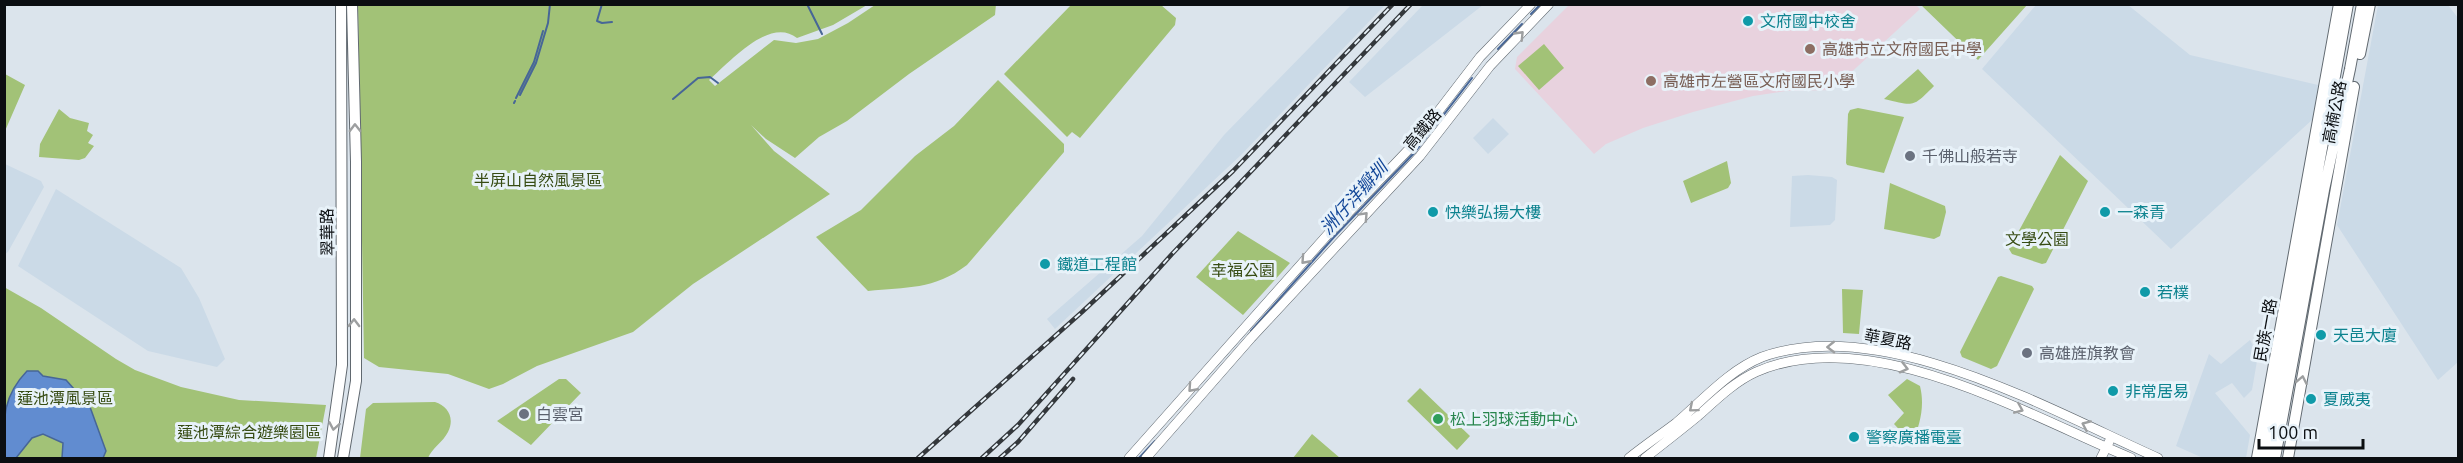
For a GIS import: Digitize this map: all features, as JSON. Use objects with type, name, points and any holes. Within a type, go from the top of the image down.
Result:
[{"type":"main road","name":"翠華路","points":[[329,459],[342,365],[341,4]]},
{"type":"main road","name":"翠華路","points":[[343,459],[356,381],[356,162],[352,4]]},
{"type":"main road","name":"高楠公路","points":[[2312,209],[2339,4]]},
{"type":"main road","name":"高楠公路","points":[[2312,209],[2348,4]]},
{"type":"main road","name":"高楠公路","points":[[2312,209],[2362,4]]},
{"type":"main road","name":"高楠公路","points":[[2288,459],[2328,225],[2370,4]]},
{"type":"main road","name":"民族一路","points":[[2257,459],[2312,209]]},
{"type":"main road","name":"民族一路","points":[[2266,459],[2312,209]]},
{"type":"main road","name":"民族一路","points":[[2276,459],[2312,209]]},
{"type":"street","name":"高鐵路","points":[[1129,459],[1329,233],[1411,147],[1480,57],[1531,4]]},
{"type":"street","name":"高鐵路","points":[[1146,459],[1251,338],[1420,156],[1490,66],[1549,4]]},
{"type":"street","name":"華夏路","points":[[1629,459],[1738,371],[1761,358],[1811,347],[1879,349],[1917,360],[1994,385],[2158,459]]},
{"type":"street","name":"華夏路","points":[[1646,459],[1745,378],[1784,362],[1813,358],[1877,361],[1913,370],[1975,391],[2131,459]]},
{"type":"street","points":[[2101,459],[2111,437]]},
{"type":"shaded area","name":"高雄市左營區文府國民小學","points":[[1915,4],[1920,9],[1832,90],[1786,91],[1753,96],[1693,112],[1643,128],[1606,144],[1594,154],[1515,69],[1517,57],[1569,5]]},
{"type":"shaded area","points":[[1351,5],[1385,5],[1241,155],[1055,329],[1047,319],[1142,236],[1224,135]]},
{"type":"shaded area","points":[[1423,5],[1483,5],[1365,97],[1349,82]]},
{"type":"shaded area","points":[[2036,5],[2128,5],[2190,55],[2318,85],[2313,119],[2171,249],[1982,69]]},
{"type":"shaded area","points":[[2378,5],[2448,5],[2458,18],[2458,362],[2438,380],[2337,225]]},
{"type":"shaded area","points":[[1493,118],[1509,134],[1488,154],[1473,138]]},
{"type":"shaded area","points":[[5,164],[41,181],[44,187],[5,254]]},
{"type":"shaded area","points":[[1792,176],[1832,177],[1837,180],[1835,220],[1830,225],[1790,227]]},
{"type":"shaded area","points":[[56,189],[181,268],[199,298],[225,359],[217,367],[148,351],[18,266]]},
{"type":"shaded area","points":[[2250,340],[2258,355],[2252,390],[2244,398],[2232,383],[2215,393],[2250,435],[2246,458],[2203,458],[2176,446],[2209,354],[2221,364]]},
{"type":"green space","name":"半屏山自然風景區","points":[[996,4],[995,15],[909,74],[847,121],[819,137],[795,158],[766,139],[751,125],[774,151],[830,194],[693,284],[633,332],[537,366],[489,389],[448,374],[379,367],[364,358],[358,5],[867,5],[833,25],[797,38],[786,33],[775,33],[763,37],[739,53],[709,80],[715,86],[774,40],[796,43],[818,39],[875,5]]},
{"type":"green space","points":[[1071,5],[1161,5],[1176,18],[1175,25],[1080,138],[1072,132],[1067,137],[1004,74]]},
{"type":"green space","points":[[1921,5],[2027,5],[1978,60]]},
{"type":"green space","points":[[1544,44],[1564,68],[1539,90],[1518,66]]},
{"type":"green space","points":[[1918,69],[1934,86],[1917,102],[1908,104],[1884,99]]},
{"type":"green space","points":[[5,74],[25,85],[5,131]]},
{"type":"green space","points":[[998,80],[1064,144],[1064,152],[967,265],[931,283],[907,288],[868,291],[816,237],[861,210],[915,156],[954,126]]},
{"type":"green space","points":[[1858,108],[1904,117],[1884,173],[1846,163],[1848,114],[1850,110]]},
{"type":"green space","points":[[59,109],[70,118],[89,123],[87,131],[93,135],[88,143],[94,146],[85,158],[79,160],[39,157],[40,144]]},
{"type":"green space","name":"文學公園","points":[[2060,155],[2088,181],[2046,263],[2042,264],[2012,254],[2009,249]]},
{"type":"green space","points":[[1727,161],[1731,183],[1728,188],[1691,203],[1683,181]]},
{"type":"green space","points":[[1890,183],[1945,206],[1946,212],[1940,236],[1934,239],[1884,229]]},
{"type":"green space","name":"幸福公園","points":[[1238,231],[1290,263],[1243,315],[1196,277]]},
{"type":"green space","name":"文學公園","points":[[1998,277],[2032,286],[2034,289],[1997,366],[1991,369],[1962,357],[1960,352]]},
{"type":"green space","name":"蓮池潭風景區","points":[[4,287],[41,308],[135,370],[181,387],[239,400],[326,405],[316,458],[5,458]]},
{"type":"green space","points":[[1842,289],[1863,290],[1859,334],[1843,333]]},
{"type":"green space","points":[[559,379],[566,379],[581,393],[531,445],[497,421]]},
{"type":"green space","points":[[1907,379],[1920,386],[1922,401],[1921,415],[1912,443],[1894,424],[1904,413],[1888,395]]},
{"type":"green space","name":"松上羽球活動中心","points":[[1420,388],[1470,436],[1457,450],[1407,401]]},
{"type":"green space","points":[[435,402],[444,406],[451,422],[446,436],[428,458],[360,458],[366,409],[373,403]]},
{"type":"green space","points":[[1312,434],[1340,458],[1293,458]]},
{"type":"water","points":[[27,371],[38,371],[43,376],[66,380],[90,407],[106,451],[103,458],[62,458],[63,443],[43,434],[32,438],[16,458],[5,458],[4,422],[8,402],[18,381]]},
{"type":"waterway","points":[[520,95],[536,63],[548,23],[550,4]]},
{"type":"waterway","points":[[602,4],[597,21],[612,22]]},
{"type":"waterway","points":[[807,4],[822,34]]},
{"type":"waterway","name":"洲仔洋瓣圳","points":[[1531,14],[1541,4]]},
{"type":"waterway","name":"洲仔洋瓣圳","points":[[1498,49],[1522,24]]},
{"type":"waterway","points":[[516,98],[534,62],[543,31]]},
{"type":"waterway","points":[[673,99],[698,78],[710,77],[718,83]]},
{"type":"waterway","name":"洲仔洋瓣圳","points":[[1251,331],[1334,237],[1415,152],[1472,78]]},
{"type":"waterway","name":"洲仔洋瓣圳","points":[[1139,458],[1155,441]]},
{"type":"railway","points":[[918,458],[1082,312],[1233,171],[1393,4]]},
{"type":"railway","points":[[982,458],[1018,425],[1172,254],[1411,4]]},
{"type":"railway","points":[[1000,458],[1018,442],[1073,379]]},
{"type":"place","name":"文府國中校舍","points":[[1748,21]]},
{"type":"place","name":"高雄市立文府國民中學","points":[[1810,49]]},
{"type":"place","name":"高雄市左營區文府國民小學","points":[[1651,81]]},
{"type":"place","name":"千佛山般若寺","points":[[1910,156]]},
{"type":"place","name":"快樂弘揚大樓","points":[[1433,212]]},
{"type":"place","name":"一森青","points":[[2105,212]]},
{"type":"place","name":"鐵道工程館","points":[[1045,264]]},
{"type":"place","name":"若樸","points":[[2145,292]]},
{"type":"place","name":"天邑大廈","points":[[2321,335]]},
{"type":"place","name":"高雄旌旗教會","points":[[2027,353]]},
{"type":"place","name":"非常居易","points":[[2113,391]]},
{"type":"place","name":"夏威夷","points":[[2311,399]]},
{"type":"place","name":"白雲宮","points":[[524,414]]},
{"type":"place","name":"松上羽球活動中心","points":[[1438,419]]},
{"type":"place","name":"警察廣播電臺","points":[[1854,437]]},
{"type":"park label","name":"蓮池潭綜合遊樂園區","points":[[249,432]]}]
